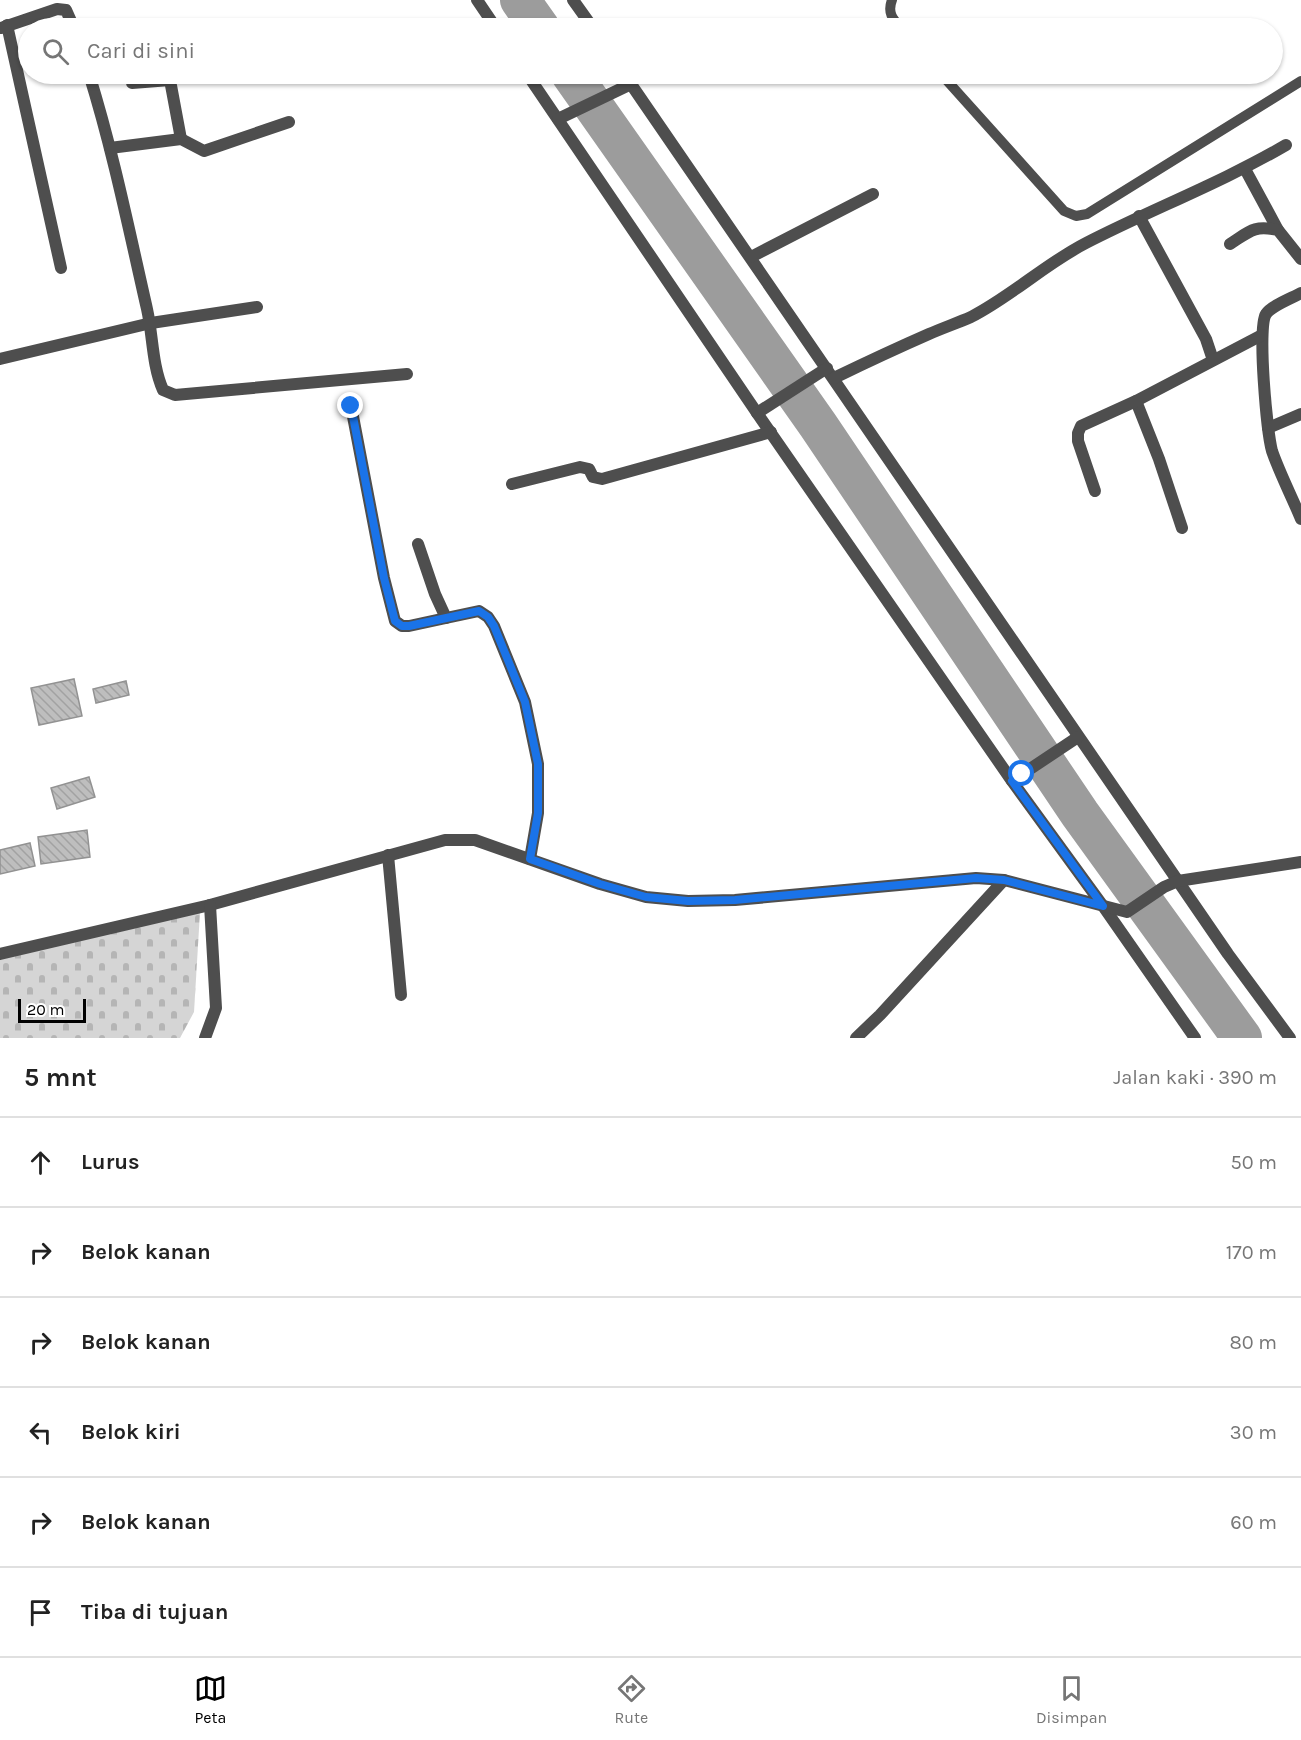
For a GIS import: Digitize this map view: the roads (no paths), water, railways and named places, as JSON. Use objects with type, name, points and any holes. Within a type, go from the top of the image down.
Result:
[{"type":"street","points":[[477,0],[489,18]]},
{"type":"street","points":[[573,0],[586,18]]},
{"type":"street","points":[[30,18],[57,9],[66,10],[70,18]]},
{"type":"street","points":[[4,27],[61,268]]},
{"type":"street","points":[[92,84],[110,148],[151,323],[158,378],[163,390],[175,395],[407,374]]},
{"type":"street","points":[[171,84],[181,139]]},
{"type":"street","points":[[535,84],[563,117],[771,432],[1017,778],[1195,1038]]},
{"type":"street","points":[[563,117],[619,89],[624,84]]},
{"type":"street","points":[[631,84],[1228,954],[1290,1038]]},
{"type":"street","points":[[110,148],[181,139],[204,151],[289,122]]},
{"type":"street","points":[[759,411],[827,372],[878,356],[970,317],[1003,298],[1059,257],[1139,216],[1245,169],[1286,145]]},
{"type":"street","points":[[1245,169],[1278,230],[1301,259]]},
{"type":"street","points":[[751,257],[873,194]]},
{"type":"street","points":[[1139,216],[1206,339],[1213,360]]},
{"type":"street","points":[[1230,244],[1261,226],[1278,230]]},
{"type":"street","points":[[1301,293],[1266,314],[1263,322],[1268,428],[1272,451],[1301,519]]},
{"type":"street","points":[[0,359],[151,323],[257,307]]},
{"type":"street","points":[[1095,491],[1078,441],[1077,433],[1081,426],[1136,401],[1263,335]]},
{"type":"street","points":[[1136,401],[1159,459],[1182,528]]},
{"type":"street","points":[[351,406],[384,578],[395,621],[402,626],[409,626],[479,611],[488,617],[494,626],[525,702],[538,764],[539,788],[538,813],[530,859]]},
{"type":"street","points":[[1268,428],[1301,414]]},
{"type":"street","points":[[512,484],[580,467],[589,469],[593,477],[602,479],[771,432]]},
{"type":"street","points":[[418,544],[446,618]]},
{"type":"street","points":[[1017,778],[1078,736]]},
{"type":"street","points":[[0,954],[210,905],[445,840],[475,840],[634,894],[688,901],[735,900],[976,878],[1004,880],[1127,912],[1178,881],[1301,862]]},
{"type":"street","points":[[388,855],[401,995]]},
{"type":"street","points":[[856,1038],[1004,880]]},
{"type":"street","points":[[205,1038],[216,1008],[210,905]]},
{"type":"lane","points":[[892,0],[889,6],[892,18]]},
{"type":"lane","points":[[950,84],[1064,210],[1076,216],[1087,214],[1301,81]]},
{"type":"waterway","points":[[520,0],[533,18]]},
{"type":"waterway","points":[[578,84],[818,425],[1080,814],[1242,1038]]}]
